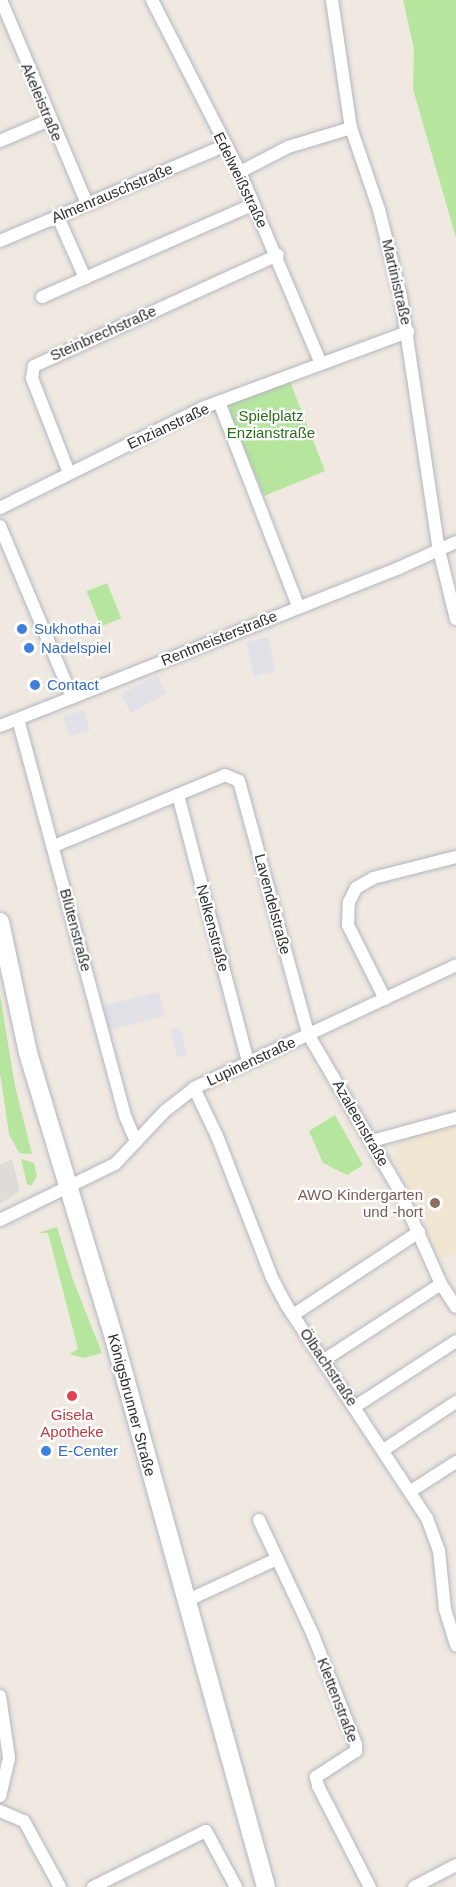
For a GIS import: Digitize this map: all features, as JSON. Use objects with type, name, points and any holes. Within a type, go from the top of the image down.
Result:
[{"type":"main road","name":"Königsbrunner Straße","points":[[0,922],[28,1053],[114,1338],[266,1887]]},
{"type":"street","name":"Akeleistraße","points":[[1,0],[49,120],[87,204]]},
{"type":"street","name":"Edelweißstraße","points":[[152,0],[224,146],[240,172],[278,255],[321,364]]},
{"type":"street","name":"Martinistraße","points":[[332,0],[351,128],[388,244],[408,332],[439,550]]},
{"type":"street","points":[[0,141],[49,120]]},
{"type":"street","points":[[240,172],[288,147],[351,128]]},
{"type":"street","name":"Almenrauschstraße","points":[[0,241],[224,146]]},
{"type":"street","points":[[42,297],[254,204]]},
{"type":"street","points":[[58,217],[85,278]]},
{"type":"street","name":"Steinbrechstraße","points":[[69,473],[32,378],[34,366],[278,255]]},
{"type":"street","name":"Enzianstraße","points":[[0,508],[219,402],[408,332]]},
{"type":"street","points":[[219,402],[298,606]]},
{"type":"street","points":[[0,526],[72,697]]},
{"type":"street","points":[[456,542],[439,550],[456,619]]},
{"type":"street","name":"Rentmeisterstraße","points":[[0,726],[439,550]]},
{"type":"street","name":"Blütenstraße","points":[[18,718],[126,1118],[136,1141]]},
{"type":"street","name":"Lavendelstraße","points":[[178,795],[225,775],[233,775],[239,781],[308,1034]]},
{"type":"street","points":[[54,846],[178,795]]},
{"type":"street","name":"Nelkenstraße","points":[[178,795],[248,1061]]},
{"type":"street","points":[[385,999],[348,925],[349,902],[356,888],[373,878],[456,857]]},
{"type":"street","name":"Lupinenstraße","points":[[0,1220],[115,1164],[136,1141],[194,1088],[456,965]]},
{"type":"street","name":"Azaleenstraße","points":[[308,1034],[372,1141],[419,1232],[441,1284],[456,1307]]},
{"type":"street","name":"Ölbachstraße","points":[[194,1088],[228,1162],[272,1278],[411,1491],[439,1551],[445,1609],[456,1645]]},
{"type":"street","points":[[372,1141],[456,1118]]},
{"type":"street","points":[[294,1315],[419,1232]]},
{"type":"street","points":[[324,1360],[441,1284]]},
{"type":"street","points":[[356,1406],[456,1341]]},
{"type":"street","points":[[385,1449],[456,1402]]},
{"type":"street","points":[[411,1491],[456,1462]]},
{"type":"street","name":"Klettenstraße","points":[[259,1520],[278,1559],[356,1744],[356,1751],[323,1769],[316,1777],[318,1786],[370,1887]]},
{"type":"street","points":[[186,1601],[278,1559]]},
{"type":"street","points":[[0,1696],[9,1758],[0,1796]]},
{"type":"street","points":[[0,1811],[24,1821],[60,1887]]},
{"type":"street","points":[[93,1887],[206,1831],[237,1887]]},
{"type":"street","points":[[414,1887],[456,1865]]},
{"type":"shaded area","points":[[268,637],[276,671],[254,676],[247,642]]},
{"type":"shaded area","points":[[157,675],[167,694],[131,713],[121,694]]},
{"type":"shaded area","points":[[84,710],[90,730],[69,737],[63,716]]},
{"type":"shaded area","points":[[159,992],[165,1016],[109,1030],[103,1006]]},
{"type":"shaded area","points":[[180,1027],[187,1055],[177,1058],[170,1029]]},
{"type":"shaded area","name":"AWO Kindergarten und -hort","points":[[456,1126],[456,1253],[441,1259],[395,1159],[397,1142]]},
{"type":"shaded area","points":[[12,1159],[20,1191],[0,1204],[0,1165]]},
{"type":"green space","points":[[403,0],[456,0],[456,238],[413,89],[414,49]]},
{"type":"green space","name":"Spielplatz Enzianstraße","points":[[289,379],[325,471],[264,496],[230,413],[230,403]]},
{"type":"green space","points":[[107,583],[121,618],[101,626],[87,591]]},
{"type":"green space","points":[[0,995],[15,1086],[32,1154],[19,1153],[9,1134],[0,1073]]},
{"type":"green space","points":[[335,1115],[363,1165],[347,1175],[323,1163],[309,1131]]},
{"type":"green space","points":[[21,1159],[34,1163],[37,1176],[31,1186],[27,1184]]},
{"type":"green space","points":[[57,1227],[73,1280],[102,1353],[83,1358],[70,1354],[78,1349],[48,1233],[38,1233]]},
{"type":"place","name":"Sukhothai","points":[[22,629]]},
{"type":"place","name":"Nadelspiel","points":[[29,648]]},
{"type":"place","name":"Contact","points":[[35,685]]},
{"type":"place","name":"AWO Kindergarten und -hort","points":[[435,1203]]},
{"type":"place","name":"Gisela Apotheke","points":[[72,1396]]},
{"type":"place","name":"E-Center","points":[[46,1451]]}]
